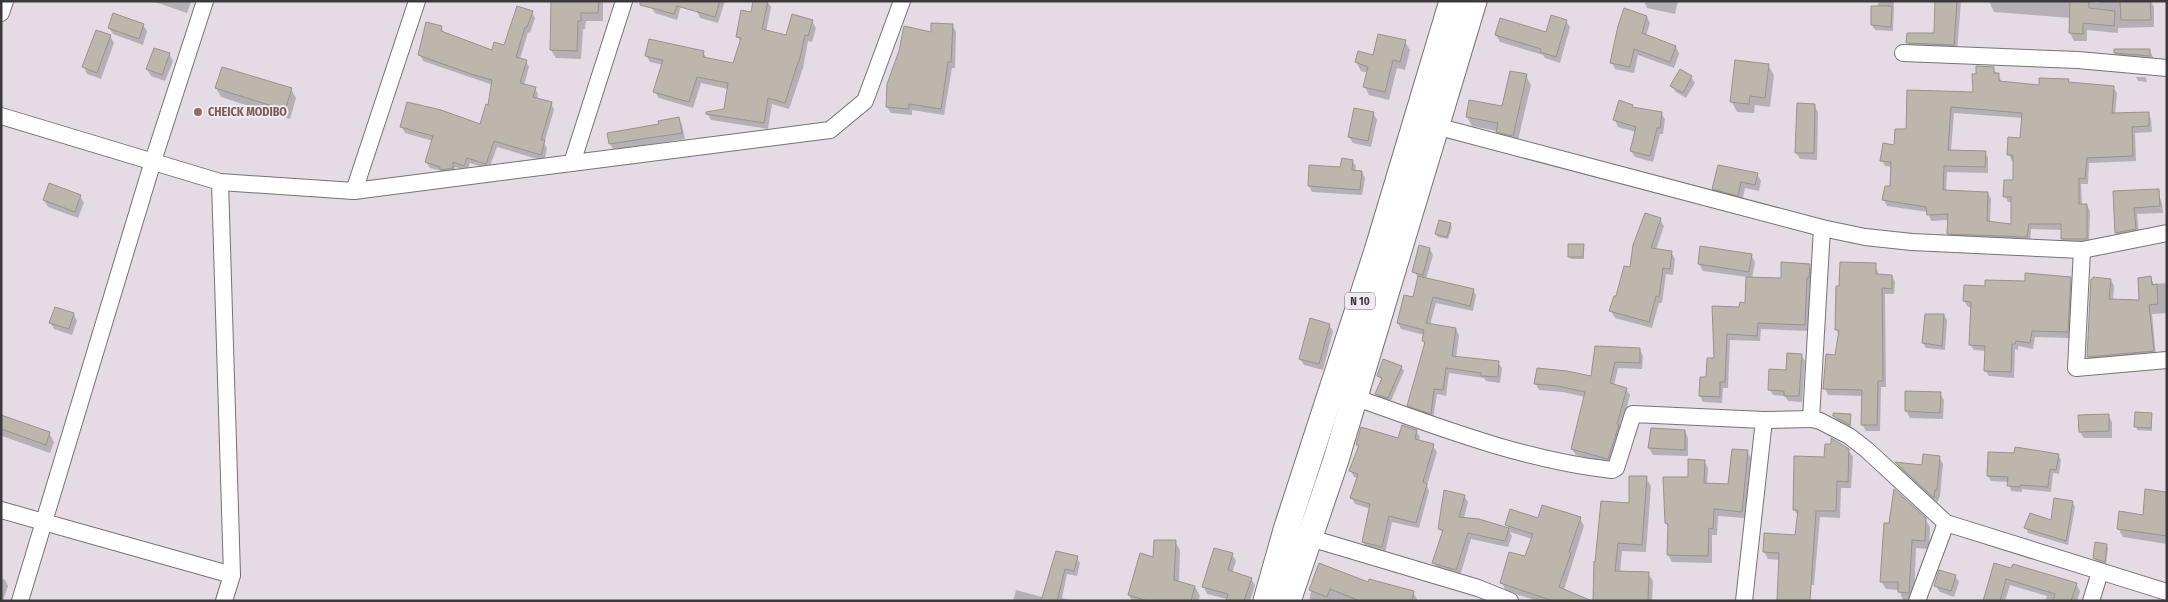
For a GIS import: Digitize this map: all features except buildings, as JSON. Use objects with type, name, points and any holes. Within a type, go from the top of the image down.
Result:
[{"type":"main road","name":"N 10","points":[[1288,601],[1335,463],[1354,397],[1427,123],[1452,1]]},
{"type":"main road","name":"N 10","points":[[1266,601],[1286,530],[1377,251],[1474,1]]},
{"type":"street","points":[[1,13],[5,1]]},
{"type":"street","points":[[20,601],[153,160],[205,1]]},
{"type":"street","points":[[354,190],[417,1]]},
{"type":"street","points":[[572,163],[624,1]]},
{"type":"street","points":[[1,116],[153,160],[220,182],[354,190],[572,163],[830,130],[866,101],[902,1]]},
{"type":"street","points":[[1903,53],[2078,60],[2167,68]]},
{"type":"street","points":[[1427,123],[1822,228],[1865,237],[1921,243],[2082,250],[2167,233]]},
{"type":"street","points":[[220,182],[232,575],[224,601]]},
{"type":"street","points":[[1810,419],[1822,228]]},
{"type":"street","points":[[2082,250],[2076,368],[2167,360]]},
{"type":"street","points":[[1354,397],[1437,427],[1523,454],[1574,466],[1612,470],[1616,468],[1632,414],[1764,420],[1810,419],[1820,421],[1849,436],[1867,450],[1946,524],[2167,592]]},
{"type":"street","points":[[1744,601],[1764,420]]},
{"type":"street","points":[[1,510],[232,575]]},
{"type":"street","points":[[1917,601],[1946,524]]},
{"type":"street","points":[[1286,530],[1309,539],[1478,588],[1510,601]]},
{"type":"street","points":[[2091,601],[2100,572]]},
{"type":"place","name":"CHEICK MODIBO","points":[[198,112]]}]
